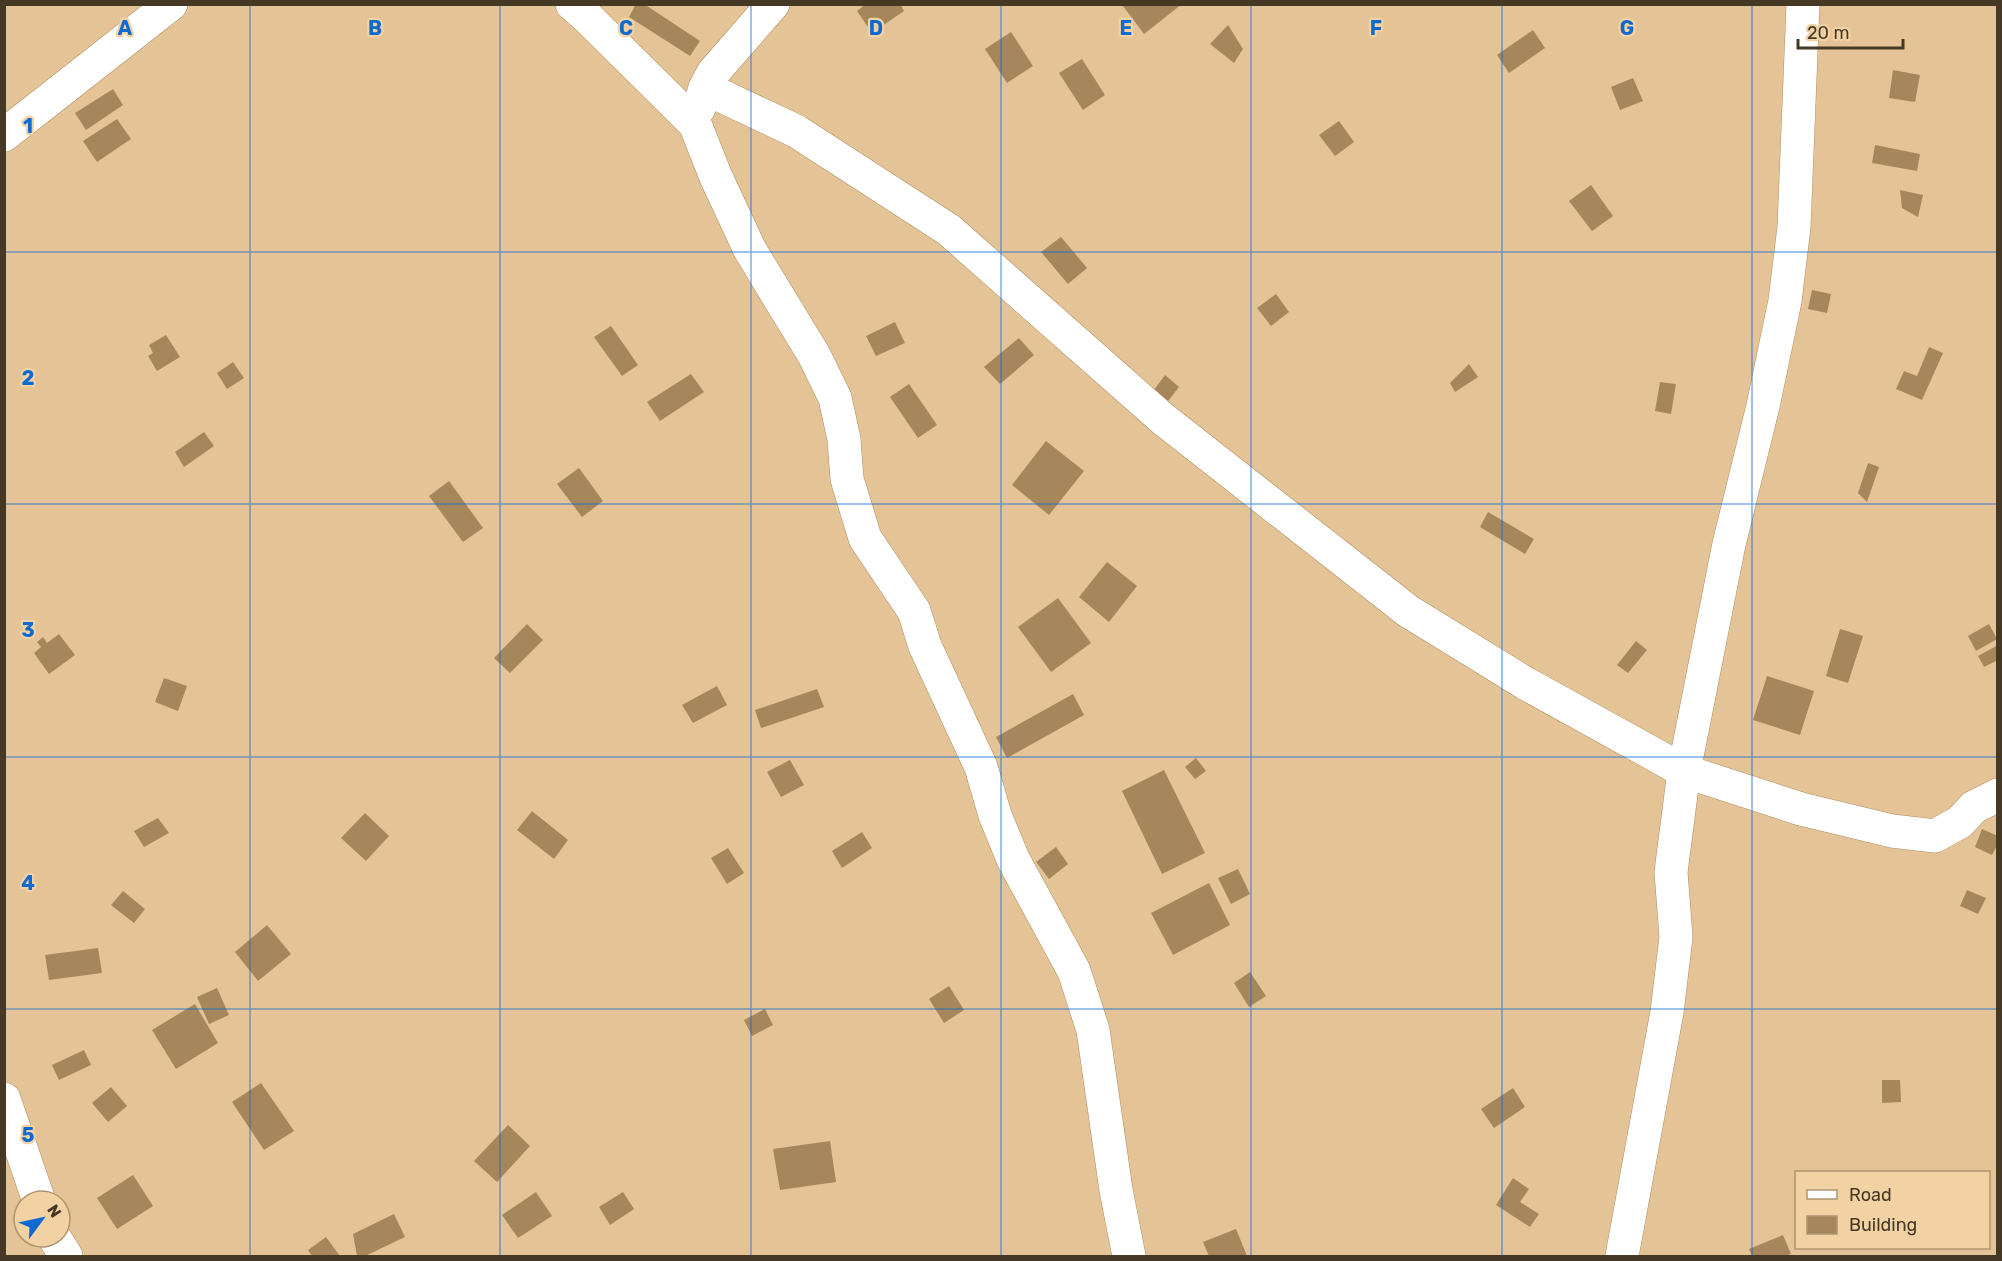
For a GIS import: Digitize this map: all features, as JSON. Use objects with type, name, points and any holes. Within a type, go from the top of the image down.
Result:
[{"type":"street","points":[[4,135],[171,4]]},
{"type":"street","points":[[572,4],[695,124],[716,177],[750,250],[814,355],[835,398],[844,439],[847,479],[864,538],[914,611],[925,646],[981,767],[1013,859],[1074,971],[1093,1030],[1116,1190],[1129,1257]]},
{"type":"street","points":[[695,124],[705,88],[713,72],[773,4]]},
{"type":"street","points":[[1623,1257],[1667,1012],[1676,937],[1671,872],[1684,771],[1729,544],[1763,406],[1785,302],[1794,226],[1803,4]]},
{"type":"street","points":[[705,88],[796,131],[949,230],[1163,419],[1408,611],[1525,683],[1684,771],[1801,809],[1892,831],[1935,836],[1960,822],[1974,807],[1998,795]]},
{"type":"street","points":[[4,1099],[35,1189]]},
{"type":"building","points":[[636,4],[644,4],[700,41],[690,56],[629,17]]},
{"type":"building","points":[[866,4],[900,4],[904,11],[872,33],[857,11]]},
{"type":"building","points":[[1125,4],[1182,4],[1144,34],[1123,6]]},
{"type":"building","points":[[1228,25],[1243,49],[1234,63],[1210,44]]},
{"type":"building","points":[[1533,30],[1545,48],[1509,73],[1497,55]]},
{"type":"building","points":[[1011,32],[1033,66],[1007,83],[985,49]]},
{"type":"building","points":[[1082,59],[1105,95],[1083,110],[1059,73]]},
{"type":"building","points":[[1893,70],[1920,75],[1915,102],[1889,98]]},
{"type":"building","points":[[1633,78],[1643,101],[1620,110],[1611,87]]},
{"type":"building","points":[[113,89],[123,105],[86,130],[75,113]]},
{"type":"building","points":[[117,119],[131,139],[97,162],[83,141]]},
{"type":"building","points":[[1339,121],[1354,142],[1335,156],[1319,135]]},
{"type":"building","points":[[1875,145],[1920,154],[1917,171],[1872,163]]},
{"type":"building","points":[[1591,185],[1613,216],[1592,231],[1569,201]]},
{"type":"building","points":[[1900,190],[1923,195],[1918,217],[1902,208]]},
{"type":"building","points":[[1061,237],[1087,268],[1068,284],[1041,252]]},
{"type":"building","points":[[1812,290],[1831,294],[1827,313],[1808,309]]},
{"type":"building","points":[[1276,294],[1289,312],[1271,326],[1257,308]]},
{"type":"building","points":[[895,322],[905,343],[876,356],[866,336]]},
{"type":"building","points":[[611,326],[638,365],[622,376],[594,337]]},
{"type":"building","points":[[166,335],[180,357],[157,371],[148,356],[153,353],[149,345]]},
{"type":"building","points":[[1019,338],[1034,355],[1000,384],[984,367]]},
{"type":"building","points":[[1929,347],[1943,353],[1922,400],[1896,389],[1904,371],[1917,376]]},
{"type":"building","points":[[233,362],[244,378],[227,389],[217,373]]},
{"type":"building","points":[[1469,364],[1478,377],[1455,392],[1450,383]]},
{"type":"building","points":[[691,374],[704,392],[660,421],[647,402]]},
{"type":"building","points":[[1165,375],[1179,387],[1165,405],[1151,394]]},
{"type":"building","points":[[1660,382],[1676,384],[1671,414],[1655,411]]},
{"type":"building","points":[[909,384],[937,425],[918,438],[890,397]]},
{"type":"building","points":[[204,432],[214,446],[184,467],[175,452]]},
{"type":"building","points":[[1046,441],[1084,471],[1049,515],[1012,485]]},
{"type":"building","points":[[1868,463],[1879,467],[1867,502],[1858,493]]},
{"type":"building","points":[[579,468],[603,501],[582,517],[557,484]]},
{"type":"building","points":[[449,481],[483,528],[463,542],[429,496]]},
{"type":"building","points":[[1488,512],[1534,539],[1525,554],[1480,527]]},
{"type":"building","points":[[1107,562],[1137,586],[1109,622],[1079,597]]},
{"type":"building","points":[[1058,598],[1091,643],[1051,672],[1018,627]]},
{"type":"building","points":[[527,624],[543,640],[510,673],[494,658]]},
{"type":"building","points":[[1989,624],[1997,639],[1976,651],[1968,636]]},
{"type":"building","points":[[1840,629],[1863,636],[1848,683],[1826,676]]},
{"type":"building","points":[[59,634],[75,655],[49,674],[34,653],[41,647],[37,642],[43,637],[47,643]]},
{"type":"building","points":[[1636,641],[1647,650],[1628,673],[1617,665]]},
{"type":"building","points":[[1998,645],[1998,660],[1984,667],[1978,656]]},
{"type":"building","points":[[1767,676],[1814,691],[1800,735],[1753,720]]},
{"type":"building","points":[[164,678],[187,686],[178,711],[155,702]]},
{"type":"building","points":[[717,686],[727,705],[693,723],[682,705]]},
{"type":"building","points":[[817,689],[824,707],[761,728],[755,710]]},
{"type":"building","points":[[1073,694],[1084,715],[1007,758],[996,737]]},
{"type":"building","points":[[1196,758],[1206,771],[1195,779],[1185,767]]},
{"type":"building","points":[[790,760],[804,785],[781,797],[767,772]]},
{"type":"building","points":[[1164,770],[1205,853],[1162,874],[1122,791]]},
{"type":"building","points":[[532,811],[568,840],[554,859],[517,830]]},
{"type":"building","points":[[365,813],[389,836],[366,861],[341,838]]},
{"type":"building","points":[[158,818],[169,833],[144,847],[134,831]]},
{"type":"building","points":[[1982,829],[1998,836],[1998,844],[1992,855],[1975,847]]},
{"type":"building","points":[[862,832],[872,848],[842,868],[832,851]]},
{"type":"building","points":[[1056,847],[1068,864],[1049,879],[1036,862]]},
{"type":"building","points":[[728,848],[744,873],[727,884],[711,858]]},
{"type":"building","points":[[1238,869],[1250,894],[1231,904],[1218,878]]},
{"type":"building","points":[[1209,883],[1230,925],[1173,955],[1151,913]]},
{"type":"building","points":[[1967,890],[1986,898],[1978,914],[1960,906]]},
{"type":"building","points":[[123,891],[145,909],[134,923],[111,905]]},
{"type":"building","points":[[267,925],[291,954],[258,981],[235,952]]},
{"type":"building","points":[[98,948],[102,973],[49,980],[45,955]]},
{"type":"building","points":[[1250,972],[1266,996],[1249,1007],[1234,983]]},
{"type":"building","points":[[949,986],[964,1010],[944,1023],[929,999]]},
{"type":"building","points":[[217,988],[229,1015],[209,1024],[197,997]]},
{"type":"building","points":[[195,1004],[218,1043],[176,1069],[152,1030]]},
{"type":"building","points":[[765,1009],[773,1025],[752,1036],[744,1020]]},
{"type":"building","points":[[84,1050],[91,1065],[59,1080],[52,1065]]},
{"type":"building","points":[[1882,1080],[1900,1080],[1901,1102],[1882,1103]]},
{"type":"building","points":[[261,1083],[294,1131],[264,1150],[232,1102]]},
{"type":"building","points":[[111,1087],[127,1106],[108,1122],[92,1103]]},
{"type":"building","points":[[1513,1088],[1525,1107],[1494,1128],[1481,1109]]},
{"type":"building","points":[[508,1125],[530,1146],[497,1182],[474,1161]]},
{"type":"building","points":[[830,1141],[836,1182],[780,1190],[773,1149]]},
{"type":"building","points":[[133,1175],[153,1206],[117,1229],[97,1198]]},
{"type":"building","points":[[1513,1178],[1529,1189],[1520,1202],[1539,1214],[1530,1227],[1496,1205]]},
{"type":"building","points":[[536,1192],[552,1216],[518,1238],[502,1215]]},
{"type":"building","points":[[623,1192],[634,1209],[610,1225],[599,1207]]},
{"type":"building","points":[[394,1214],[405,1237],[365,1256],[357,1256],[353,1234]]},
{"type":"building","points":[[1236,1229],[1247,1256],[1209,1256],[1203,1242]]},
{"type":"building","points":[[1783,1235],[1791,1254],[1752,1256],[1749,1249]]},
{"type":"building","points":[[326,1237],[340,1256],[312,1256],[308,1250]]}]
